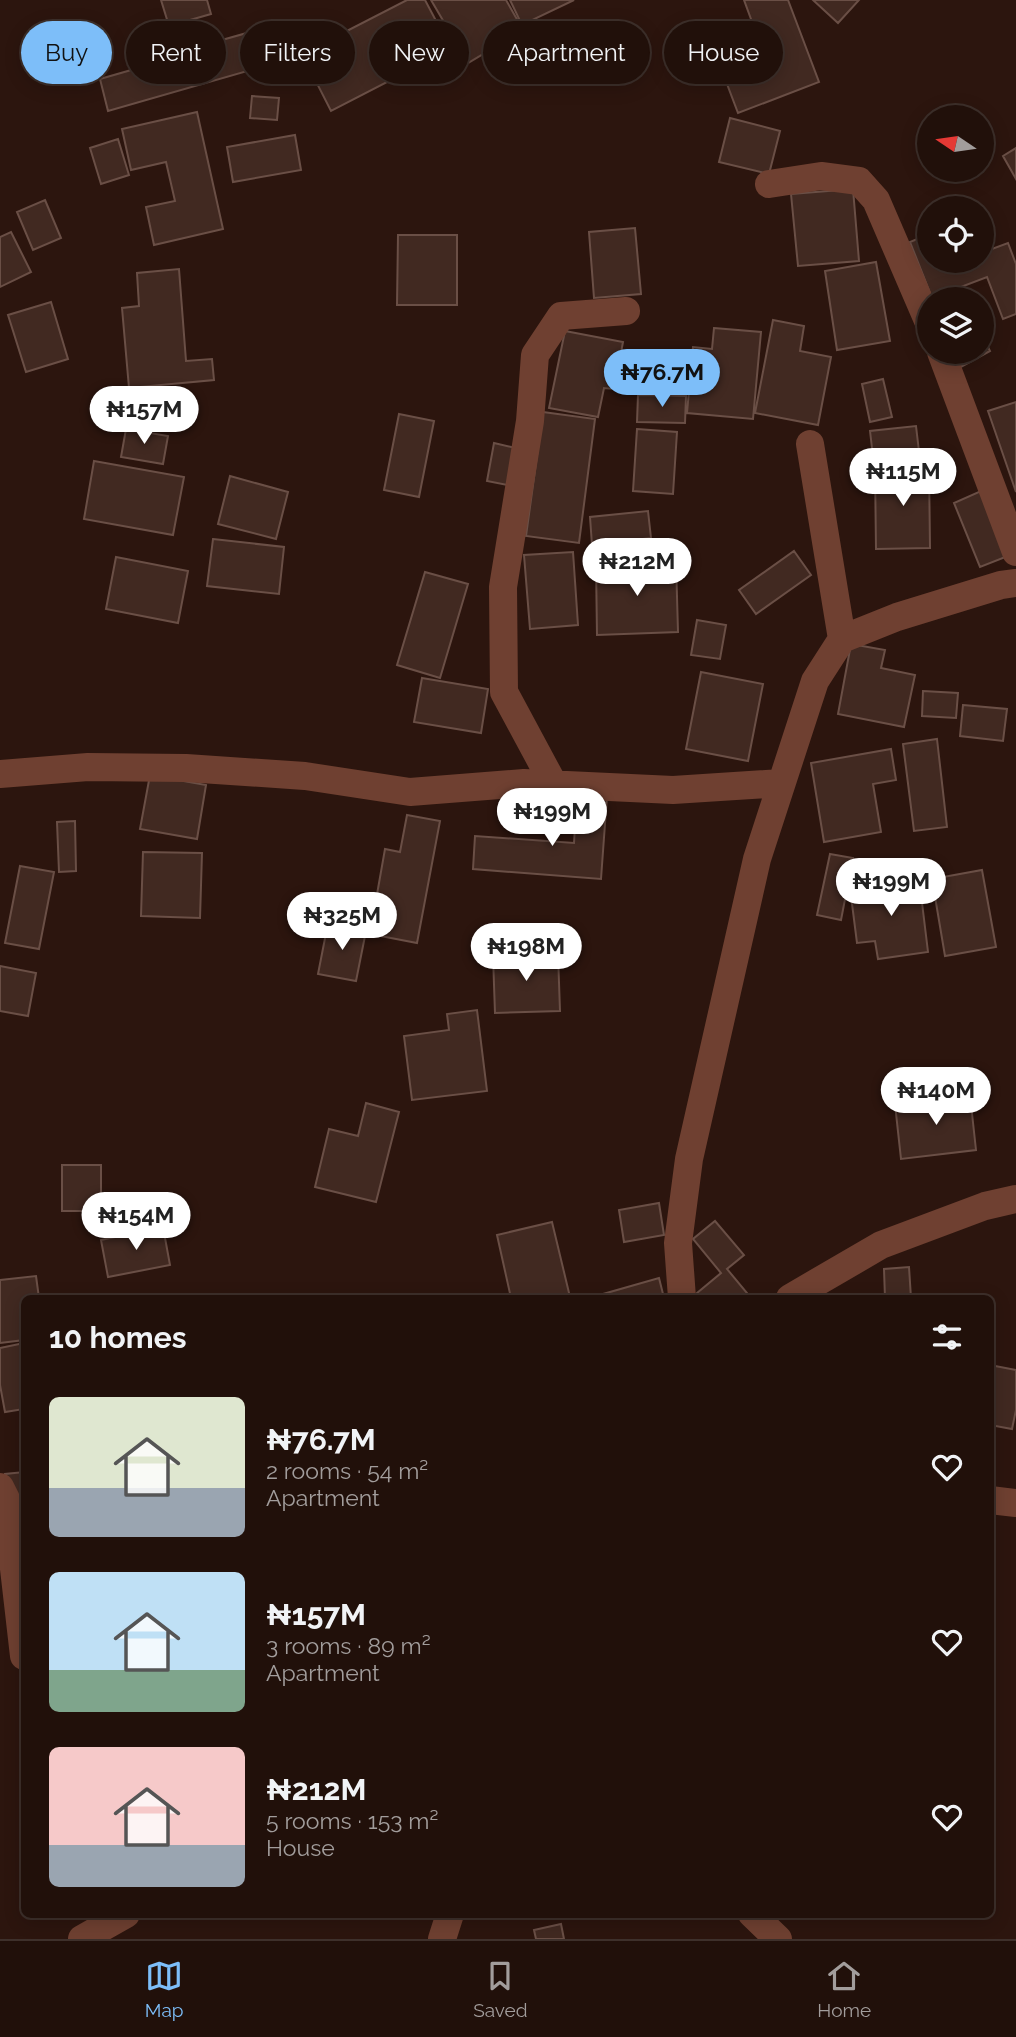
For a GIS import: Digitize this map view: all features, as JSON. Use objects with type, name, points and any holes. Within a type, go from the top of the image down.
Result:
[{"type":"street","points":[[769,184],[821,176],[859,181],[876,200],[917,296]]},
{"type":"street","points":[[554,785],[504,692],[503,587],[530,421],[535,355],[561,316],[626,311]]},
{"type":"street","points":[[946,364],[1016,552]]},
{"type":"street","points":[[810,444],[842,639]]},
{"type":"street","points":[[682,1295],[678,1242],[689,1159],[757,859],[815,681],[842,639],[897,617],[1001,584],[1016,583]]},
{"type":"street","points":[[0,774],[88,767],[186,768],[305,776],[410,792],[524,783],[673,790],[781,783]]},
{"type":"street","points":[[795,1295],[881,1245],[985,1206],[1016,1199]]},
{"type":"street","points":[[2,1493],[21,1634]]},
{"type":"street","points":[[994,1500],[1016,1503]]},
{"type":"street","points":[[82,1939],[119,1918]]},
{"type":"street","points":[[442,1939],[449,1918]]},
{"type":"street","points":[[756,1918],[778,1939]]},
{"type":"building","points":[[161,0],[207,0],[211,14],[186,21],[167,21]]},
{"type":"building","points":[[407,0],[425,0],[436,21],[369,21],[369,84],[383,84],[331,111],[317,84],[355,84],[355,27]]},
{"type":"building","points":[[431,0],[506,0],[518,21],[483,21],[483,54],[469,62],[469,21],[443,21]]},
{"type":"building","points":[[510,0],[574,0],[530,21],[520,21]]},
{"type":"building","points":[[744,0],[788,0],[819,82],[738,113],[727,84],[783,84],[783,21],[752,21]]},
{"type":"building","points":[[813,0],[859,0],[838,23]]},
{"type":"building","points":[[240,35],[240,73],[226,77],[226,39]]},
{"type":"building","points":[[126,72],[126,84],[202,84],[108,111],[101,84],[112,84],[112,76]]},
{"type":"building","points":[[252,96],[279,98],[277,120],[250,118]]},
{"type":"building","points":[[197,112],[223,229],[154,245],[146,207],[175,201],[166,162],[131,170],[122,129]]},
{"type":"building","points":[[730,118],[780,131],[769,174],[719,162]]},
{"type":"building","points":[[295,135],[301,170],[233,182],[227,147]]},
{"type":"building","points":[[118,139],[129,175],[101,184],[90,148]]},
{"type":"building","points":[[1016,148],[1016,179],[1003,156]]},
{"type":"building","points":[[853,189],[859,261],[798,266],[791,194]]},
{"type":"building","points":[[45,200],[61,238],[33,250],[17,212]]},
{"type":"building","points":[[635,228],[641,294],[594,298],[589,232]]},
{"type":"building","points":[[11,232],[31,272],[0,287],[0,237]]},
{"type":"building","points":[[398,235],[457,235],[457,305],[397,305]]},
{"type":"building","points":[[917,239],[917,260],[910,242]]},
{"type":"building","points":[[1008,243],[1016,264],[1016,314],[1003,319],[994,295],[994,287],[991,287],[987,277],[961,287],[928,287],[922,273],[994,273],[994,248]]},
{"type":"building","points":[[876,262],[890,341],[837,350],[825,271]]},
{"type":"building","points":[[179,269],[186,361],[212,359],[214,380],[129,388],[122,308],[139,306],[137,273]]},
{"type":"building","points":[[51,302],[68,359],[26,372],[8,315]]},
{"type":"building","points":[[773,320],[804,326],[800,351],[831,357],[818,425],[755,413]]},
{"type":"building","points":[[714,328],[761,332],[753,419],[687,413],[693,347],[712,349]]},
{"type":"building","points":[[565,331],[623,342],[614,389],[604,388],[598,417],[549,408]]},
{"type":"building","points":[[883,379],[892,417],[870,422],[862,384]]},
{"type":"building","points":[[638,395],[686,396],[685,423],[637,422]]},
{"type":"building","points":[[1016,402],[1016,492],[988,411]]},
{"type":"building","points":[[543,412],[595,419],[579,543],[526,536]]},
{"type":"building","points":[[399,414],[434,421],[419,497],[384,490]]},
{"type":"building","points":[[916,426],[920,460],[874,465],[870,431]]},
{"type":"building","points":[[126,429],[168,436],[163,464],[121,457]]},
{"type":"building","points":[[637,429],[677,432],[673,494],[633,491]]},
{"type":"building","points":[[494,443],[520,449],[512,486],[487,481]]},
{"type":"building","points":[[94,461],[184,477],[173,535],[84,519]]},
{"type":"building","points":[[929,466],[930,548],[876,549],[875,468]]},
{"type":"building","points":[[230,476],[288,492],[276,539],[218,524]]},
{"type":"building","points":[[981,491],[1008,556],[980,567],[954,503]]},
{"type":"building","points":[[648,511],[651,538],[592,545],[590,517]]},
{"type":"building","points":[[213,539],[284,547],[279,594],[207,586]]},
{"type":"building","points":[[794,551],[811,575],[756,614],[739,590]]},
{"type":"building","points":[[573,552],[578,625],[530,629],[524,555]]},
{"type":"building","points":[[116,557],[188,571],[178,623],[106,609]]},
{"type":"building","points":[[676,561],[678,632],[597,635],[596,564]]},
{"type":"building","points":[[425,572],[468,584],[440,678],[397,665]]},
{"type":"building","points":[[697,620],[726,625],[720,659],[691,655]]},
{"type":"building","points":[[851,644],[885,650],[881,668],[915,675],[904,727],[838,714]]},
{"type":"building","points":[[701,672],[763,684],[748,761],[686,749]]},
{"type":"building","points":[[422,678],[488,689],[481,733],[414,722]]},
{"type":"building","points":[[923,691],[958,693],[956,718],[922,716]]},
{"type":"building","points":[[963,705],[1007,709],[1003,741],[960,736]]},
{"type":"building","points":[[937,739],[947,827],[914,831],[903,744]]},
{"type":"building","points":[[891,749],[896,780],[873,784],[881,832],[824,842],[811,763]]},
{"type":"building","points":[[150,775],[206,785],[197,839],[140,829]]},
{"type":"building","points":[[577,794],[607,796],[601,879],[473,869],[475,836],[574,843]]},
{"type":"building","points":[[407,815],[440,821],[417,943],[370,934],[385,849],[400,852]]},
{"type":"building","points":[[75,821],[76,871],[59,872],[57,822]]},
{"type":"building","points":[[143,852],[202,853],[200,918],[141,916]]},
{"type":"building","points":[[830,854],[853,858],[841,920],[817,915]]},
{"type":"building","points":[[20,866],[54,872],[39,949],[5,943]]},
{"type":"building","points":[[982,870],[996,947],[945,956],[932,879]]},
{"type":"building","points":[[919,878],[928,952],[878,959],[875,941],[857,943],[850,888]]},
{"type":"building","points":[[328,923],[366,931],[356,981],[318,974]]},
{"type":"building","points":[[558,954],[560,1011],[495,1013],[493,956]]},
{"type":"building","points":[[0,966],[36,973],[28,1016],[0,1011]]},
{"type":"building","points":[[477,1010],[487,1091],[412,1100],[404,1036],[449,1030],[447,1014]]},
{"type":"building","points":[[970,1095],[976,1150],[901,1159],[895,1104]]},
{"type":"building","points":[[366,1103],[399,1112],[376,1202],[315,1187],[329,1129],[358,1136]]},
{"type":"building","points":[[62,1165],[101,1165],[101,1211],[62,1211]]},
{"type":"building","points":[[659,1203],[664,1235],[624,1242],[619,1210]]},
{"type":"building","points":[[715,1221],[744,1255],[727,1269],[747,1293],[695,1295],[721,1273],[693,1239]]},
{"type":"building","points":[[552,1222],[570,1295],[510,1295],[497,1235]]},
{"type":"building","points":[[163,1227],[170,1265],[108,1277],[101,1240]]},
{"type":"building","points":[[909,1267],[911,1295],[885,1295],[884,1269]]},
{"type":"building","points":[[36,1276],[39,1295],[21,1295],[21,1340],[0,1343],[0,1280]]},
{"type":"building","points":[[659,1278],[663,1295],[603,1295]]},
{"type":"building","points":[[21,1344],[21,1409],[5,1412],[0,1385],[0,1348]]},
{"type":"building","points":[[994,1366],[1016,1370],[1016,1410],[1012,1429],[994,1426]]},
{"type":"building","points":[[21,1472],[21,1505],[8,1507],[5,1474]]},
{"type":"building","points":[[561,1924],[564,1939],[536,1939],[534,1930]]}]
